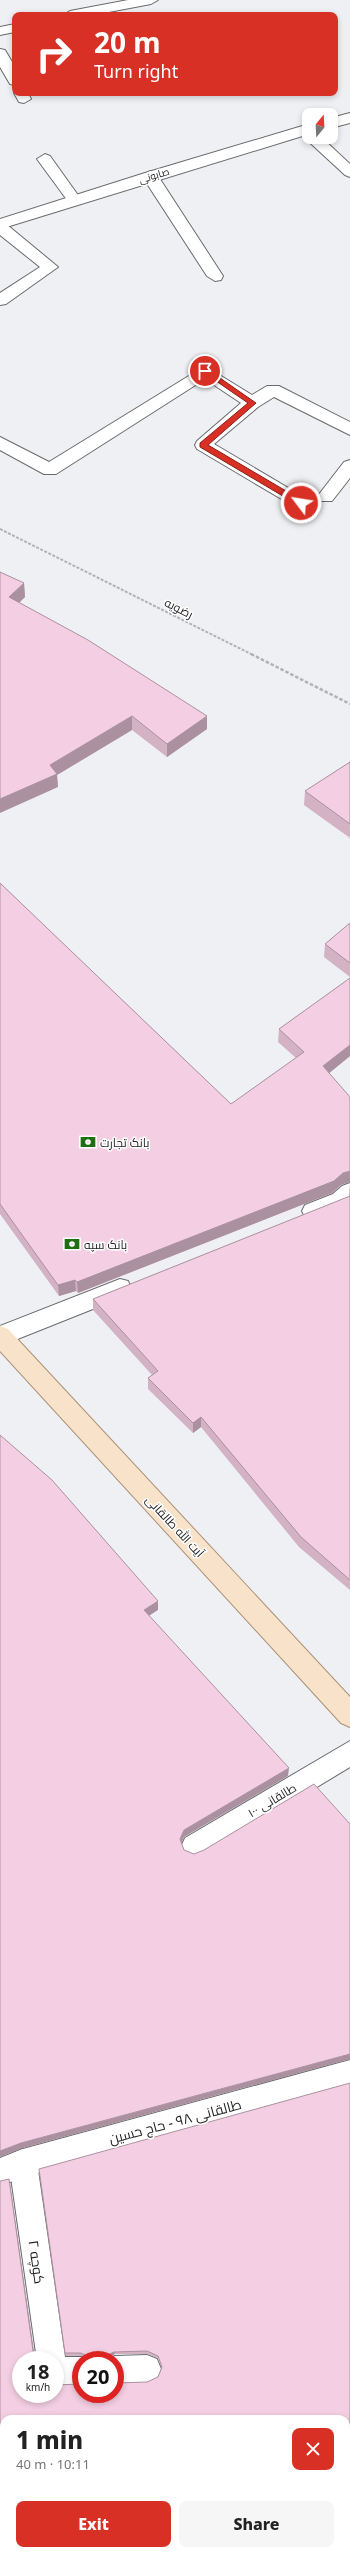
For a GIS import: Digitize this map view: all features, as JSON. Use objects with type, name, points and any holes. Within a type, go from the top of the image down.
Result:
[{"type":"main road","name":"آیت الله طالقانی","points":[[0,1336],[350,1715]]},
{"type":"street","points":[[89,12],[151,0]]},
{"type":"street","points":[[0,31],[12,29]]},
{"type":"street","points":[[0,53],[12,75]]},
{"type":"street","points":[[338,122],[350,118]]},
{"type":"street","name":"صابونی","points":[[0,224],[150,176],[302,135]]},
{"type":"street","points":[[321,144],[350,172]]},
{"type":"street","points":[[44,159],[75,201]]},
{"type":"street","points":[[150,176],[215,276]]},
{"type":"street","points":[[0,227],[50,267],[0,300]]},
{"type":"street","points":[[0,443],[50,470],[205,371],[252,403]]},
{"type":"street","points":[[301,503],[203,445],[252,403],[273,390],[350,429]]},
{"type":"street","points":[[326,497],[350,466]]},
{"type":"street","points":[[298,1217],[341,1200],[350,1192]]},
{"type":"street","points":[[0,1336],[139,1281]]},
{"type":"street","name":"طالقانی ۱۰۰","points":[[194,1847],[350,1753]]},
{"type":"street","name":"طالقانی ۹۸ - حاج حسین","points":[[12,2167],[350,2073]]},
{"type":"street","name":"کوچه ۲","points":[[12,2167],[49,2351]]},
{"type":"street","points":[[124,2370],[147,2369]]},
{"type":"path","name":"رضویه","points":[[0,529],[350,704]]},
{"type":"building","points":[[0,572],[24,583],[9,597],[88,640],[207,716],[167,744],[132,716],[50,765],[57,774],[0,799]]},
{"type":"building","points":[[350,762],[350,824],[305,791]]},
{"type":"building","points":[[0,883],[231,1104],[304,1052],[279,1029],[350,978],[350,1045],[323,1066],[350,1097],[350,1171],[343,1173],[334,1181],[77,1282],[75,1280],[58,1285],[0,1204]]},
{"type":"building","points":[[350,923],[350,963],[325,944]]},
{"type":"building","points":[[350,1196],[350,1580],[301,1537],[201,1417],[193,1423],[148,1378],[158,1371],[93,1299]]},
{"type":"building","points":[[0,1435],[52,1480],[158,1601],[144,1610],[289,1768],[184,1830],[180,1839],[184,1850],[194,1854],[204,1850],[314,1784],[350,1824],[350,2054],[21,2143],[0,2151]]},
{"type":"building","points":[[350,2083],[350,2415],[0,2415],[0,2181],[9,2179],[33,2351],[12,2351],[12,2403],[64,2403],[64,2385],[72,2384],[72,2403],[124,2403],[124,2383],[147,2382],[158,2377],[162,2367],[158,2356],[147,2351],[72,2351],[72,2353],[65,2353],[39,2169]]},
{"type":"place","name":"بانک تجارت","points":[[88,1142]]},
{"type":"place","name":"بانک سپه","points":[[72,1244]]},
{"type":"route","points":[[205,371],[252,403],[203,445],[301,503]]}]
